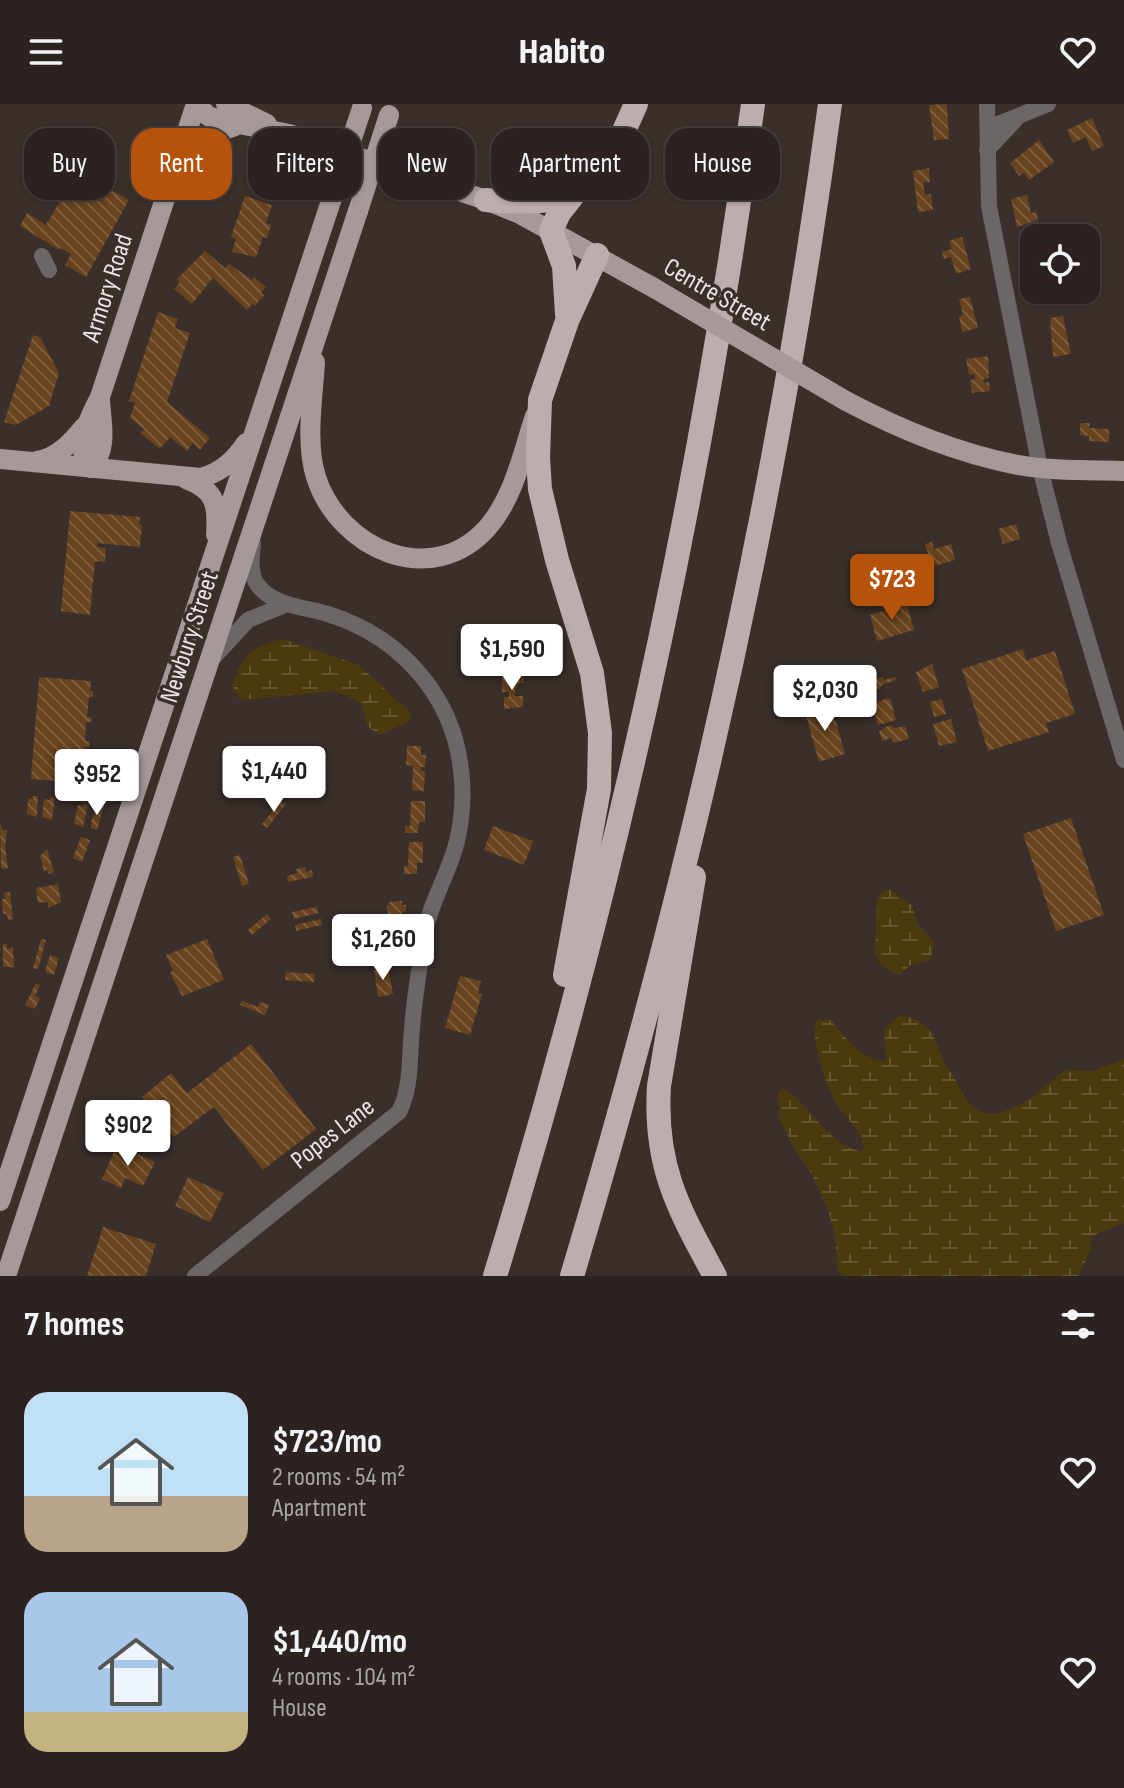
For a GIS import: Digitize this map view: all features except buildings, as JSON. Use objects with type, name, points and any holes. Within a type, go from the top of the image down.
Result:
[{"type":"highway","points":[[625,128],[636,104]]},
{"type":"highway","points":[[495,1276],[539,1127],[613,851],[656,657],[693,476],[753,104]]},
{"type":"highway","points":[[572,1276],[629,1081],[739,630],[801,299],[830,104]]},
{"type":"highway","points":[[486,200],[535,203],[554,200]]},
{"type":"highway","points":[[567,321],[568,290],[564,266],[551,231],[569,200]]},
{"type":"highway","points":[[539,1127],[599,789],[601,757],[598,704],[592,673],[557,560],[540,489],[540,400],[567,321],[597,255]]},
{"type":"highway","points":[[706,775],[694,879],[659,1086],[658,1112],[668,1182],[715,1276]]},
{"type":"main road","name":"Centre Street","points":[[196,104],[208,116],[234,110],[289,134],[486,200],[597,255],[846,401],[906,431],[1013,464],[1124,471]]},
{"type":"main road","name":"Armory Road","points":[[188,128],[196,104]]},
{"type":"main road","name":"Newbury Street","points":[[0,1201],[362,106]]},
{"type":"main road","points":[[212,128],[234,110]]},
{"type":"main road","name":"Newbury Street","points":[[6,1276],[391,110]]},
{"type":"main road","name":"Armory Road","points":[[90,468],[100,455],[93,429],[100,397],[164,200]]},
{"type":"main road","points":[[317,334],[312,420],[315,474],[331,509],[345,526],[382,551],[410,557],[443,555],[460,550],[486,529],[507,495],[540,400]]},
{"type":"main road","points":[[0,459],[201,478],[221,469],[243,448],[257,426]]},
{"type":"main road","points":[[28,461],[54,455],[75,438],[93,429],[128,464],[155,474]]},
{"type":"main road","points":[[182,477],[206,489],[215,504],[217,533],[212,563]]},
{"type":"street","points":[[987,104],[986,172],[991,220],[1040,468],[1059,543],[1124,760]]},
{"type":"street","points":[[987,150],[1017,118],[1048,104]]},
{"type":"street","points":[[988,128],[1010,117],[1017,118]]},
{"type":"street","name":"Popes Lane","points":[[195,1276],[399,1112],[406,1096],[412,1027],[431,903],[451,860],[459,824],[462,782],[451,725],[427,681],[401,653],[369,631],[327,613],[287,604],[258,587],[253,576],[253,529]]},
{"type":"street","points":[[209,663],[248,620],[287,604]]},
{"type":"green space","points":[[283,639],[359,665],[411,713],[410,721],[380,735],[368,727],[361,703],[335,691],[240,700],[232,686],[244,659],[262,645]]},
{"type":"green space","points":[[889,889],[912,905],[917,923],[935,943],[930,960],[911,965],[898,975],[880,964],[875,953],[877,900],[882,892]]},
{"type":"green space","points":[[899,1016],[925,1025],[963,1095],[981,1112],[999,1113],[1010,1109],[1066,1070],[1093,1071],[1124,1059],[1124,1223],[1090,1237],[1091,1250],[1078,1276],[845,1276],[838,1271],[829,1213],[813,1176],[779,1119],[778,1092],[783,1089],[794,1096],[838,1141],[861,1151],[864,1147],[860,1135],[837,1105],[829,1088],[817,1049],[815,1027],[817,1020],[830,1020],[861,1052],[886,1061],[884,1029]]}]
